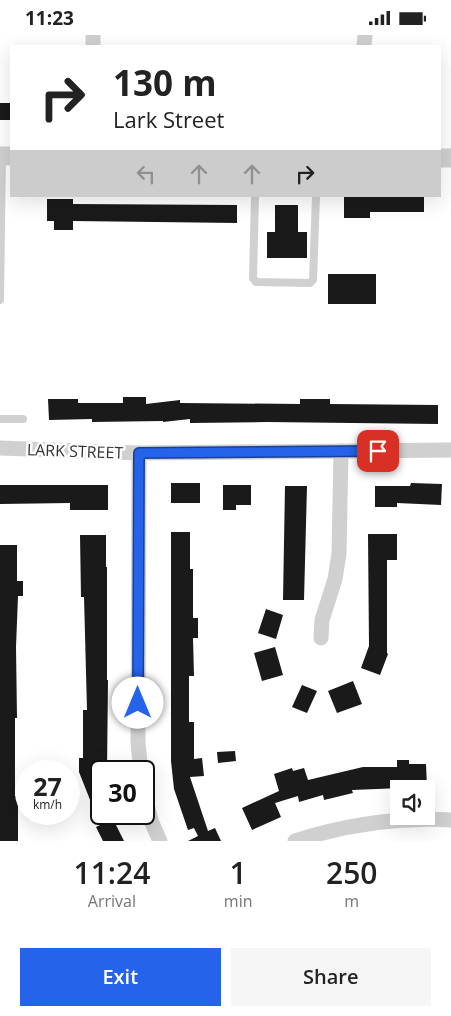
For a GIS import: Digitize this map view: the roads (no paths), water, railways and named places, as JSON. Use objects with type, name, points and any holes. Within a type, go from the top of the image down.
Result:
[{"type":"street","name":"LARK STREET","points":[[0,449],[139,453],[451,450]]},
{"type":"street","points":[[322,638],[322,620],[335,579],[339,554],[341,451]]},
{"type":"street","points":[[139,453],[138,743],[140,760]]},
{"type":"street","points":[[295,841],[356,826],[377,823],[428,819],[451,821]]},
{"type":"street","points":[[153,825],[160,841]]},
{"type":"lane","points":[[0,300],[5,156]]},
{"type":"lane","points":[[255,197],[253,278],[256,282],[310,283],[314,280],[316,197]]},
{"type":"lane","points":[[0,419],[22,419]]}]
